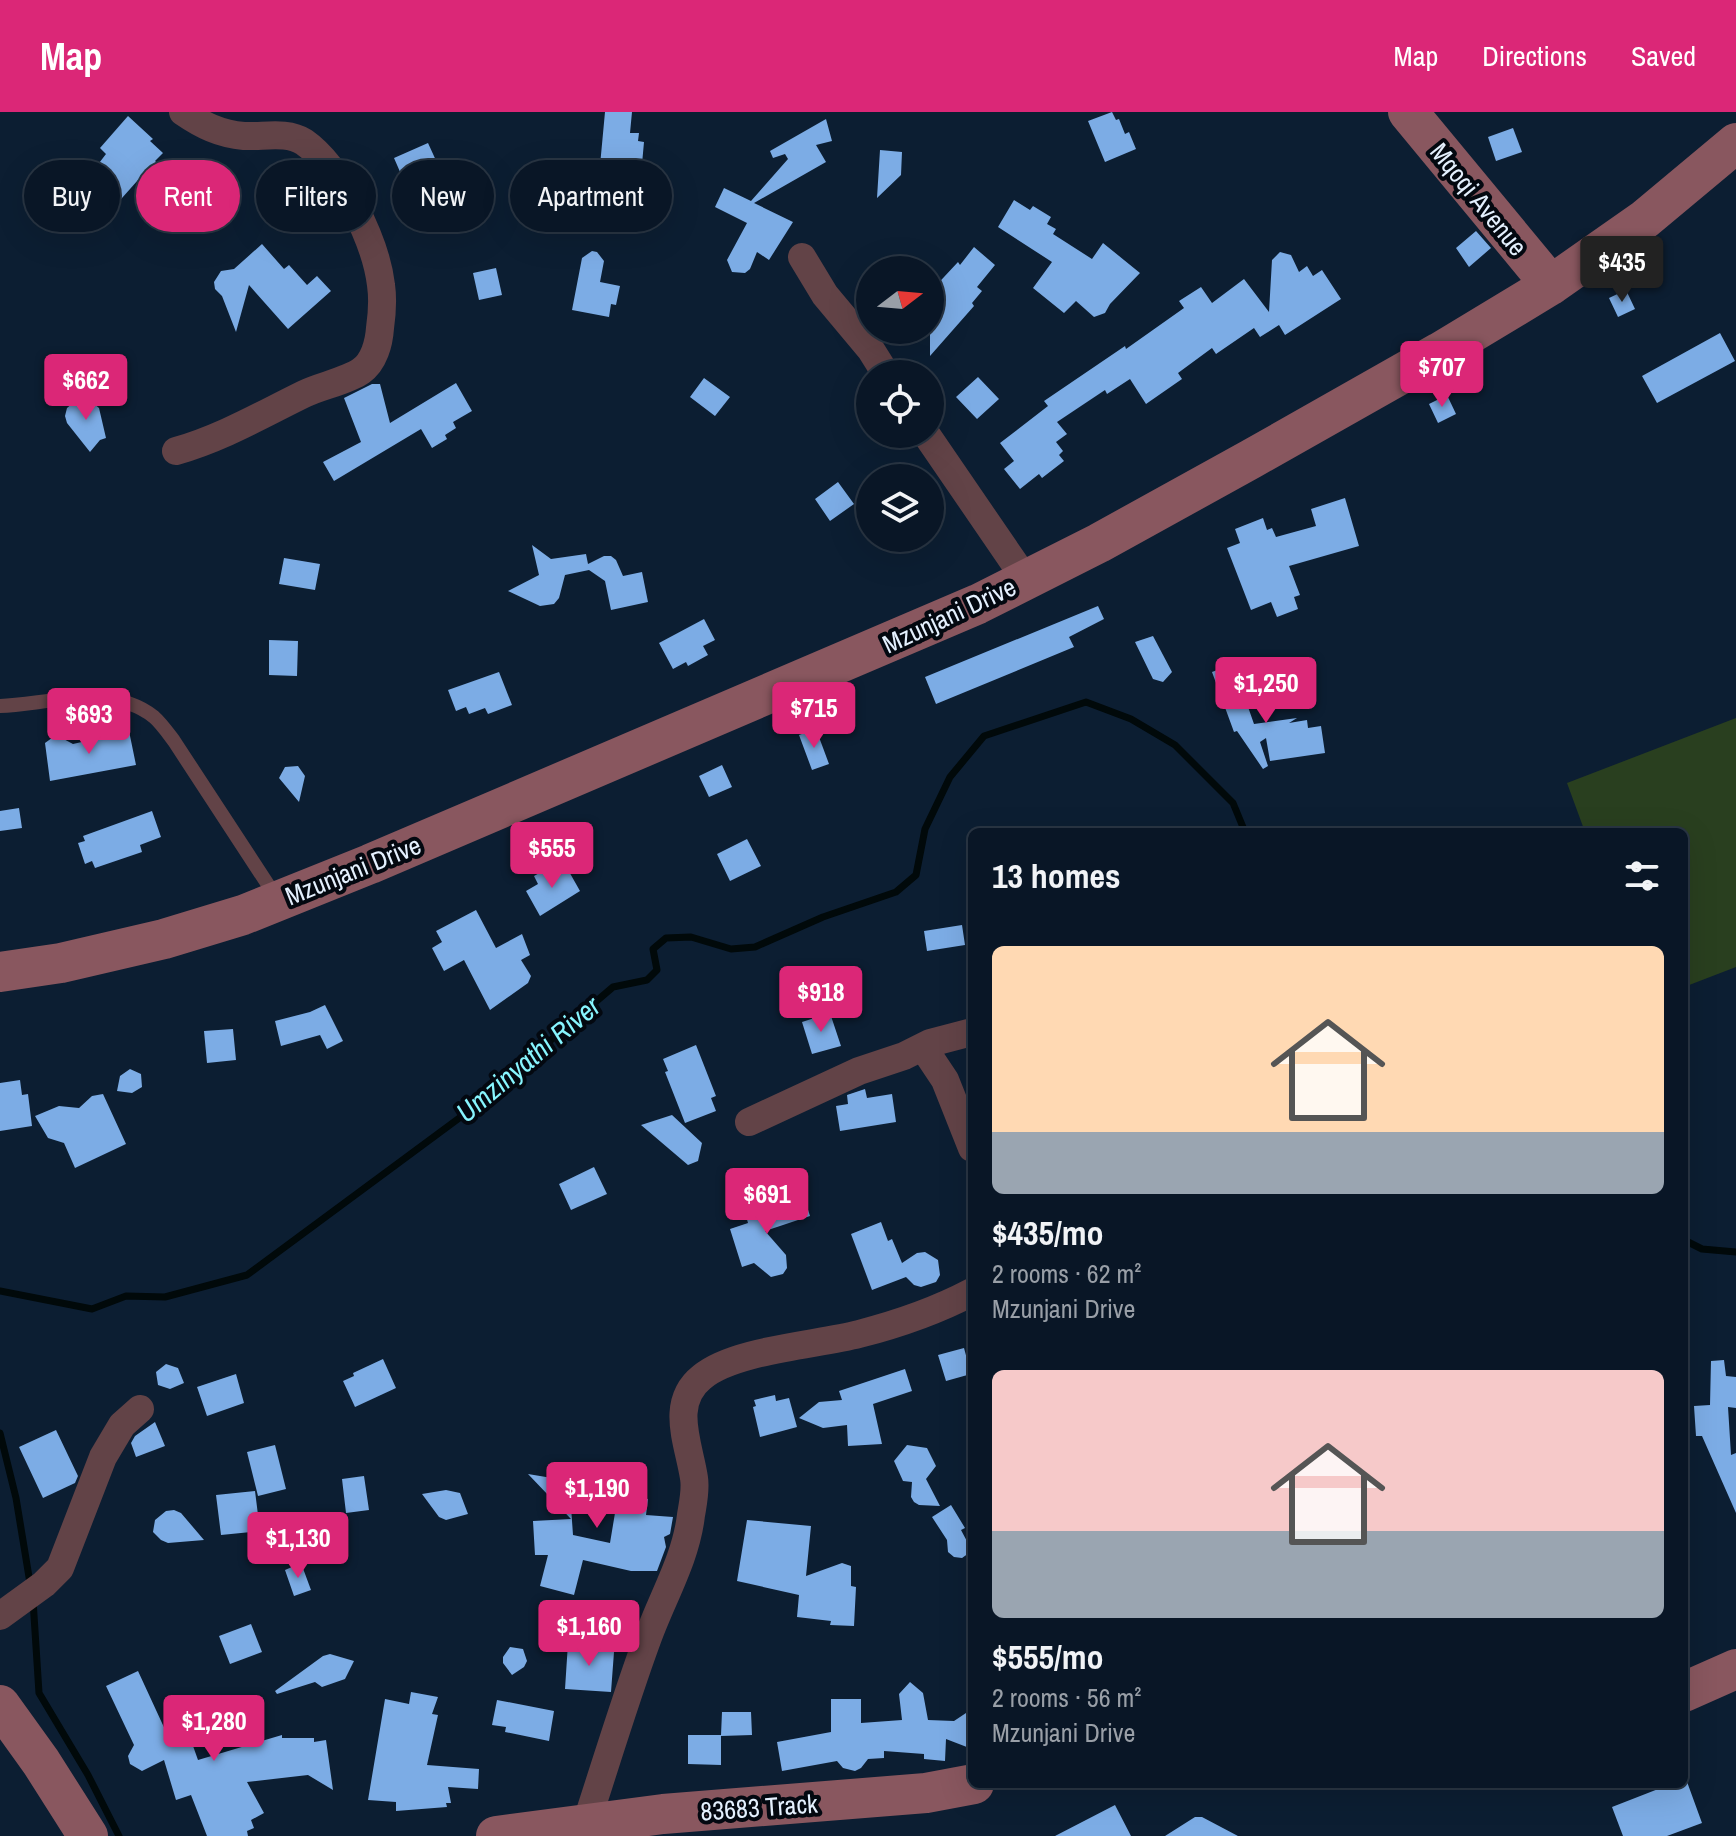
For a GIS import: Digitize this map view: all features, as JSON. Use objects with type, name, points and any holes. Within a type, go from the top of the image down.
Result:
[{"type":"main road","name":"Mqoqi Avenue","points":[[1408,112],[1551,285]]},
{"type":"main road","name":"Mzunjani Drive","points":[[0,972],[61,963],[164,939],[243,915],[978,604],[1099,543],[1265,452],[1551,285],[1645,219],[1736,143]]},
{"type":"main road","points":[[1688,1690],[1736,1669]]},
{"type":"main road","points":[[0,1705],[88,1836]]},
{"type":"main road","name":"83683 Track","points":[[496,1836],[663,1814],[926,1793],[968,1785]]},
{"type":"street","points":[[176,451],[237,429],[304,394],[360,372],[375,350],[382,316],[381,284],[371,248],[343,189],[330,167],[313,149],[300,139],[287,136],[227,134],[208,128],[183,112]]},
{"type":"street","points":[[802,257],[825,295],[877,360]]},
{"type":"street","points":[[936,448],[1026,580]]},
{"type":"street","points":[[749,1122],[859,1071],[968,1033]]},
{"type":"street","points":[[923,1047],[945,1080],[968,1138]]},
{"type":"street","points":[[586,1824],[647,1639],[682,1558],[690,1525],[695,1482],[683,1420],[683,1404],[690,1389],[703,1375],[739,1359],[859,1334],[939,1310],[968,1294]]},
{"type":"street","points":[[0,1616],[44,1584],[60,1568],[103,1457],[122,1425],[140,1409]]},
{"type":"lane","points":[[0,706],[89,698],[120,701],[154,717],[174,741],[279,900]]},
{"type":"green space","points":[[1736,718],[1736,967],[1688,985],[1688,828],[1584,828],[1567,783]]},
{"type":"building","points":[[605,112],[632,112],[630,133],[639,133],[638,141],[644,142],[642,160],[601,160]]},
{"type":"building","points":[[1112,112],[1116,120],[1119,119],[1125,134],[1129,132],[1136,149],[1105,162],[1088,121]]},
{"type":"building","points":[[128,116],[163,153],[156,160],[136,160],[136,182],[120,200],[120,160],[101,160],[106,154],[100,148]]},
{"type":"building","points":[[826,119],[832,141],[816,145],[826,162],[754,203],[793,222],[769,260],[757,252],[745,273],[732,272],[727,260],[747,223],[715,207],[724,188],[751,201],[788,159],[785,154],[773,158],[770,151]]},
{"type":"building","points":[[1513,128],[1522,152],[1496,161],[1488,137]]},
{"type":"building","points":[[428,143],[436,160],[395,160]]},
{"type":"building","points":[[880,150],[902,152],[901,175],[877,198]]},
{"type":"building","points":[[1014,200],[1030,210],[1033,206],[1051,217],[1047,224],[1056,229],[1053,234],[1092,259],[1103,243],[1140,273],[1105,313],[1094,317],[1076,301],[1064,313],[1033,288],[1052,262],[998,227]]},
{"type":"building","points":[[1476,231],[1491,248],[1469,267],[1456,248]]},
{"type":"building","points":[[262,244],[284,269],[289,265],[307,285],[317,276],[331,291],[288,329],[249,285],[236,332],[214,282],[221,271],[234,269]]},
{"type":"building","points":[[974,247],[995,265],[977,287],[982,291],[972,303],[974,306],[944,340],[944,277],[958,262],[960,265]]},
{"type":"building","points":[[592,251],[597,252],[604,261],[600,282],[620,286],[616,305],[611,304],[609,317],[572,310],[582,258]]},
{"type":"building","points":[[1280,252],[1291,255],[1299,272],[1307,266],[1313,276],[1322,270],[1341,299],[1285,335],[1279,325],[1260,337],[1254,328],[1216,354],[1212,348],[1178,373],[1182,379],[1146,404],[1130,379],[1107,394],[1105,390],[1057,422],[1067,434],[1056,442],[1063,451],[1059,455],[1064,461],[1042,478],[1039,474],[1020,489],[1004,469],[1014,461],[1000,443],[1048,406],[1044,401],[1184,308],[1179,301],[1201,287],[1212,303],[1244,279],[1269,312],[1272,260]]},
{"type":"building","points":[[496,268],[502,295],[479,300],[473,273]]},
{"type":"building","points":[[1626,290],[1635,309],[1618,317],[1609,298]]},
{"type":"building","points":[[1720,333],[1735,361],[1657,403],[1642,376]]},
{"type":"building","points":[[930,344],[941,344],[930,356]]},
{"type":"building","points":[[978,377],[999,399],[977,419],[956,397]]},
{"type":"building","points":[[704,378],[730,397],[715,416],[690,397]]},
{"type":"building","points":[[456,383],[472,411],[453,422],[456,428],[445,435],[447,439],[432,448],[421,429],[334,481],[323,462],[361,442],[344,398],[372,384],[380,384],[390,423]]},
{"type":"building","points":[[1447,395],[1456,414],[1438,423],[1429,404]]},
{"type":"building","points":[[79,398],[87,398],[99,408],[106,438],[100,440],[90,452],[65,416],[67,408]]},
{"type":"building","points":[[838,482],[854,504],[830,521],[815,499]]},
{"type":"building","points":[[1345,498],[1359,546],[1289,566],[1300,595],[1294,597],[1298,609],[1277,617],[1271,602],[1251,610],[1227,548],[1240,543],[1235,529],[1263,518],[1267,530],[1272,528],[1276,537],[1316,526],[1311,509]]},
{"type":"building","points":[[532,545],[551,559],[586,554],[588,564],[611,556],[623,576],[642,572],[648,602],[611,610],[605,581],[589,570],[565,575],[559,598],[554,604],[540,606],[508,591],[539,575]]},
{"type":"building","points":[[284,558],[320,564],[315,590],[279,584]]},
{"type":"building","points":[[1098,606],[1104,619],[1069,637],[1074,647],[936,704],[925,677]]},
{"type":"building","points":[[704,619],[715,640],[703,646],[708,655],[688,666],[686,662],[673,669],[659,643]]},
{"type":"building","points":[[1153,636],[1172,672],[1163,682],[1153,679],[1135,642]]},
{"type":"building","points":[[269,640],[298,641],[297,676],[269,675]]},
{"type":"building","points":[[1233,664],[1254,724],[1297,718],[1289,723],[1307,720],[1308,728],[1321,726],[1325,753],[1270,761],[1266,738],[1260,742],[1268,766],[1263,769],[1237,731],[1234,732],[1212,672]]},
{"type":"building","points":[[499,672],[512,705],[488,714],[485,708],[469,714],[466,707],[456,711],[448,690]]},
{"type":"building","points":[[816,729],[829,764],[812,770],[799,735]]},
{"type":"building","points":[[129,731],[136,765],[50,781],[45,743],[56,735],[73,744]]},
{"type":"building","points":[[722,765],[732,787],[709,797],[699,776]]},
{"type":"building","points":[[298,766],[305,776],[299,802],[279,778],[285,767]]},
{"type":"building","points":[[19,808],[22,828],[0,831],[0,811]]},
{"type":"building","points":[[152,811],[161,837],[140,845],[142,852],[95,868],[92,861],[85,864],[78,843],[85,841],[83,836]]},
{"type":"building","points":[[747,839],[761,866],[730,881],[717,854]]},
{"type":"building","points":[[550,867],[554,875],[567,868],[580,891],[540,916],[526,891],[538,884],[534,876]]},
{"type":"building","points":[[476,910],[496,948],[522,934],[530,955],[521,960],[531,976],[528,983],[490,1010],[464,960],[444,971],[432,948],[442,942],[436,931]]},
{"type":"building","points":[[962,925],[965,945],[927,951],[924,931]]},
{"type":"building","points":[[325,1005],[343,1041],[327,1049],[320,1035],[281,1046],[275,1021]]},
{"type":"building","points":[[830,1013],[841,1046],[812,1054],[802,1022]]},
{"type":"building","points":[[233,1029],[236,1060],[207,1063],[204,1031]]},
{"type":"building","points":[[696,1045],[716,1096],[711,1098],[716,1111],[685,1123],[663,1059]]},
{"type":"building","points":[[130,1069],[141,1074],[142,1087],[132,1093],[117,1091],[120,1076]]},
{"type":"building","points":[[20,1080],[22,1095],[28,1094],[32,1126],[0,1131],[0,1083]]},
{"type":"building","points":[[865,1089],[867,1098],[892,1094],[896,1122],[840,1131],[836,1106],[848,1104],[847,1095]]},
{"type":"building","points":[[103,1094],[126,1144],[75,1168],[64,1143],[48,1138],[35,1116],[59,1106],[79,1108],[92,1096]]},
{"type":"building","points":[[672,1115],[702,1143],[698,1161],[688,1165],[641,1125]]},
{"type":"building","points":[[594,1167],[607,1194],[571,1210],[559,1184]]},
{"type":"building","points":[[803,1194],[810,1216],[765,1231],[786,1255],[787,1268],[783,1274],[771,1277],[754,1263],[742,1267],[730,1229],[748,1223],[746,1216],[776,1207],[775,1204]]},
{"type":"building","points":[[881,1222],[888,1241],[892,1239],[902,1263],[917,1253],[925,1252],[938,1260],[940,1275],[936,1282],[921,1287],[906,1277],[872,1290],[851,1234]]},
{"type":"building","points":[[964,1348],[968,1375],[946,1381],[938,1355]]},
{"type":"building","points":[[383,1359],[396,1388],[355,1407],[343,1381]]},
{"type":"building","points":[[1724,1360],[1726,1376],[1736,1377],[1736,1408],[1728,1407],[1731,1455],[1736,1453],[1736,1513],[1702,1436],[1696,1436],[1694,1406],[1710,1405],[1711,1361]]},
{"type":"building","points":[[166,1364],[178,1368],[184,1383],[170,1389],[158,1385],[156,1372]]},
{"type":"building","points":[[905,1369],[912,1391],[873,1404],[882,1444],[848,1446],[847,1425],[823,1428],[799,1418],[819,1402],[842,1400],[839,1391]]},
{"type":"building","points":[[236,1374],[244,1403],[207,1416],[197,1387]]},
{"type":"building","points":[[775,1395],[776,1401],[789,1398],[797,1427],[760,1437],[754,1400]]},
{"type":"building","points":[[155,1422],[165,1446],[136,1457],[131,1443],[135,1436]]},
{"type":"building","points":[[56,1430],[78,1476],[75,1483],[43,1498],[19,1447]]},
{"type":"building","points":[[275,1445],[286,1489],[258,1496],[247,1452]]},
{"type":"building","points":[[907,1445],[927,1448],[936,1466],[926,1479],[940,1506],[919,1505],[911,1497],[912,1482],[903,1481],[894,1461]]},
{"type":"building","points":[[576,1469],[603,1474],[602,1480],[633,1486],[631,1496],[648,1499],[646,1515],[673,1517],[670,1534],[664,1537],[666,1547],[657,1571],[631,1571],[583,1560],[574,1595],[540,1586],[548,1555],[535,1555],[533,1521],[571,1519],[528,1474],[570,1481],[570,1484]],"holes":[[[570,1492],[617,1501],[610,1543],[573,1535]]]},
{"type":"building","points":[[364,1476],[369,1510],[346,1513],[342,1479]]},
{"type":"building","points":[[446,1490],[460,1493],[468,1514],[446,1520],[439,1517],[422,1494]]},
{"type":"building","points":[[255,1491],[260,1531],[221,1535],[216,1495]]},
{"type":"building","points":[[951,1505],[965,1528],[961,1530],[968,1543],[968,1554],[962,1558],[948,1552],[947,1540],[932,1517]]},
{"type":"building","points":[[166,1511],[181,1513],[204,1540],[168,1543],[153,1532],[155,1520]]},
{"type":"building","points":[[747,1520],[811,1526],[806,1576],[842,1563],[851,1566],[851,1586],[856,1587],[854,1626],[830,1625],[831,1621],[797,1617],[799,1595],[737,1581]]},
{"type":"building","points":[[301,1563],[311,1590],[294,1596],[285,1570]]},
{"type":"building","points":[[251,1624],[262,1652],[230,1664],[219,1636]]},
{"type":"building","points":[[568,1643],[601,1645],[601,1651],[614,1652],[611,1692],[565,1689]]},
{"type":"building","points":[[510,1647],[523,1649],[527,1661],[512,1675],[503,1663],[503,1657]]},
{"type":"building","points":[[330,1654],[354,1661],[345,1679],[322,1687],[315,1682],[277,1694],[275,1691]]},
{"type":"building","points":[[138,1671],[168,1736],[187,1729],[198,1760],[282,1735],[282,1738],[314,1738],[314,1742],[326,1740],[333,1790],[308,1775],[247,1782],[264,1813],[251,1820],[254,1828],[247,1831],[248,1836],[207,1836],[191,1795],[176,1800],[164,1760],[142,1771],[130,1764],[128,1756],[134,1745],[106,1686]]},
{"type":"building","points":[[910,1682],[923,1693],[928,1720],[954,1721],[968,1712],[968,1747],[946,1739],[945,1761],[924,1759],[924,1754],[884,1751],[884,1758],[868,1759],[855,1771],[843,1768],[837,1761],[782,1771],[777,1742],[831,1732],[831,1699],[861,1699],[861,1723],[902,1720],[899,1694]]},
{"type":"building","points":[[411,1692],[438,1697],[432,1714],[438,1715],[427,1765],[479,1769],[478,1789],[448,1787],[451,1803],[446,1803],[447,1807],[396,1811],[396,1802],[368,1800],[385,1699],[409,1704]]},
{"type":"building","points":[[497,1700],[554,1711],[549,1741],[505,1732],[506,1727],[492,1725]]},
{"type":"building","points":[[722,1712],[751,1712],[752,1735],[721,1736],[721,1765],[688,1764],[688,1735],[721,1735]]},
{"type":"building","points":[[1688,1784],[1702,1823],[1667,1836],[1623,1836],[1612,1807],[1661,1788],[1688,1788]]},
{"type":"building","points":[[1115,1805],[1131,1836],[1055,1836]]},
{"type":"building","points":[[1195,1817],[1202,1817],[1238,1836],[1165,1836]]},
{"type":"waterway","name":"Umzinyathi River","points":[[0,1291],[92,1309],[126,1296],[165,1297],[247,1275],[462,1116],[613,987],[647,980],[657,970],[653,949],[666,938],[691,937],[731,949],[755,947],[823,917],[896,892],[916,875],[925,829],[950,777],[984,736],[1086,702],[1131,719],[1175,745],[1233,803],[1243,828]]},
{"type":"waterway","name":"Umzinyathi River","points":[[1688,1242],[1702,1249],[1736,1252]]},
{"type":"waterway","points":[[0,1433],[16,1498],[30,1583]]},
{"type":"waterway","points":[[33,1600],[39,1693],[88,1775],[119,1836]]}]
